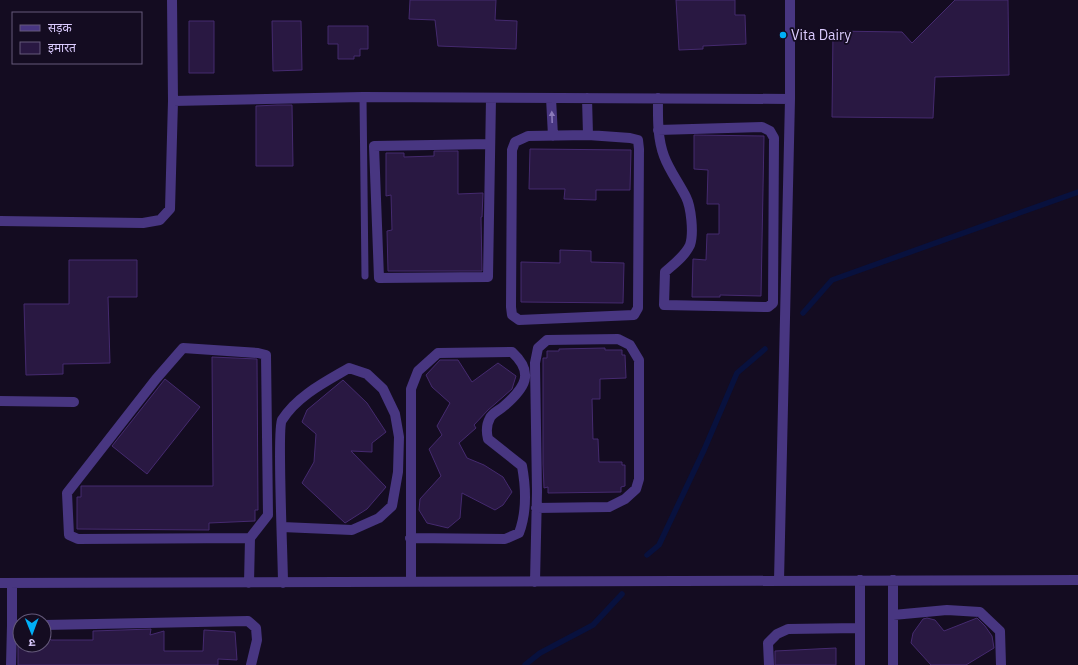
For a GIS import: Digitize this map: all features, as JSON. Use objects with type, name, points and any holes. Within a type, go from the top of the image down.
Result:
[{"type":"street","points":[[0,221],[143,223],[160,220],[170,208],[173,102],[172,0]]},
{"type":"street","points":[[779,581],[790,99],[790,0]]},
{"type":"street","points":[[173,102],[363,97],[790,99]]},
{"type":"street","points":[[490,144],[374,146],[379,278],[488,277],[491,98]]},
{"type":"street","points":[[552,98],[553,136]]},
{"type":"street","points":[[587,98],[588,135]]},
{"type":"street","points":[[658,98],[658,130],[664,157],[686,196],[690,207],[691,217],[690,244],[680,259],[665,272],[664,305],[768,307],[773,303],[774,138],[770,131],[762,127],[658,130]]},
{"type":"street","points":[[588,135],[638,140],[638,308],[634,315],[616,317],[519,320],[512,315],[511,307],[512,150],[515,142],[523,138],[588,135]]},
{"type":"street","points":[[535,582],[535,364],[538,348],[546,340],[618,339],[630,345],[639,360],[639,479],[636,489],[625,500],[609,507],[536,508]]},
{"type":"street","points":[[249,582],[250,538],[268,516],[266,355],[258,353],[183,348],[156,379],[67,493],[70,535],[78,539],[250,538]]},
{"type":"street","points":[[410,538],[505,539],[519,533],[523,523],[525,486],[522,466],[488,439],[486,429],[490,416],[505,405],[522,387],[527,376],[522,361],[512,352],[438,353],[418,371],[411,389],[410,538],[411,582]]},
{"type":"street","points":[[282,527],[352,530],[379,518],[392,506],[398,472],[399,437],[395,414],[383,389],[366,374],[349,368],[314,388],[290,410],[281,422],[282,527],[283,582]]},
{"type":"street","points":[[0,401],[74,402]]},
{"type":"street","points":[[860,580],[860,665]]},
{"type":"street","points":[[893,580],[893,665]]},
{"type":"street","points":[[0,583],[1078,580]]},
{"type":"street","points":[[12,583],[15,613]]},
{"type":"street","points":[[893,615],[947,610],[980,612],[1000,631],[1001,665]]},
{"type":"street","points":[[52,625],[248,621],[256,628],[257,640],[251,665]]},
{"type":"street","points":[[769,665],[768,643],[777,634],[788,630],[860,628]]},
{"type":"street","points":[[11,665],[12,653]]},
{"type":"lane","points":[[363,97],[365,276]]},
{"type":"building","points":[[410,0],[496,0],[495,20],[517,21],[516,49],[438,46],[435,20],[409,19]]},
{"type":"building","points":[[676,0],[735,0],[735,15],[745,15],[746,44],[703,46],[703,49],[679,50]]},
{"type":"building","points":[[955,0],[1008,0],[1009,75],[935,77],[933,118],[832,117],[833,31],[902,32],[912,43]]},
{"type":"building","points":[[189,21],[214,21],[214,73],[189,73]]},
{"type":"building","points":[[272,21],[301,21],[302,70],[273,71]]},
{"type":"building","points":[[328,26],[368,26],[368,49],[360,49],[360,56],[354,56],[354,59],[338,59],[338,44],[328,44]]},
{"type":"building","points":[[292,105],[293,166],[256,166],[256,106]]},
{"type":"building","points":[[694,135],[764,136],[761,296],[720,295],[720,297],[692,297],[693,259],[706,260],[707,234],[719,234],[719,204],[707,204],[708,170],[694,169]]},
{"type":"building","points":[[530,149],[631,150],[630,190],[596,190],[596,200],[564,199],[565,189],[529,189]]},
{"type":"building","points":[[434,151],[458,151],[458,194],[483,193],[481,217],[482,271],[388,271],[387,231],[392,230],[391,195],[386,196],[386,153],[404,153],[404,157],[434,156]]},
{"type":"building","points":[[560,250],[591,251],[591,262],[624,263],[623,303],[521,302],[521,262],[560,263]]},
{"type":"building","points":[[69,260],[137,260],[137,297],[108,297],[110,363],[63,364],[63,374],[26,375],[24,304],[69,304]]},
{"type":"building","points":[[605,348],[605,350],[622,350],[622,355],[625,355],[626,378],[600,379],[600,399],[592,399],[593,439],[598,439],[599,462],[622,462],[622,465],[625,465],[625,486],[621,487],[621,492],[548,493],[548,487],[544,488],[543,464],[543,358],[547,358],[547,351],[559,351],[559,349]]},
{"type":"building","points":[[212,357],[257,359],[258,510],[255,510],[255,521],[209,523],[209,530],[77,529],[77,497],[81,497],[81,486],[213,486]]},
{"type":"building","points":[[440,360],[458,360],[472,382],[498,363],[516,376],[512,389],[488,410],[474,425],[476,428],[459,443],[467,458],[484,465],[503,477],[512,492],[503,505],[495,510],[462,493],[460,518],[448,528],[427,523],[419,510],[420,499],[441,476],[429,449],[442,435],[437,426],[450,403],[432,387],[426,375]]},
{"type":"building","points":[[165,379],[200,407],[147,474],[112,446]]},
{"type":"building","points":[[343,380],[367,403],[386,432],[372,443],[372,452],[351,451],[386,487],[367,509],[345,523],[302,483],[314,462],[316,434],[302,422],[307,410]]},
{"type":"building","points":[[927,618],[935,620],[944,631],[977,618],[992,636],[994,648],[966,665],[931,665],[911,643],[913,633],[923,619]]},
{"type":"building","points":[[151,629],[150,635],[164,631],[164,651],[203,651],[204,630],[235,632],[237,660],[218,659],[218,665],[18,665],[18,653],[52,653],[52,640],[93,640],[93,631]]},
{"type":"building","points":[[836,648],[836,665],[775,665],[775,651]]},
{"type":"waterway","points":[[803,313],[832,280],[1078,192]]},
{"type":"waterway","points":[[647,555],[659,545],[704,450],[737,373],[765,349]]},
{"type":"waterway","points":[[525,665],[540,653],[593,625],[622,594]]},
{"type":"place","name":"Vita Dairy","points":[[783,35]]}]
